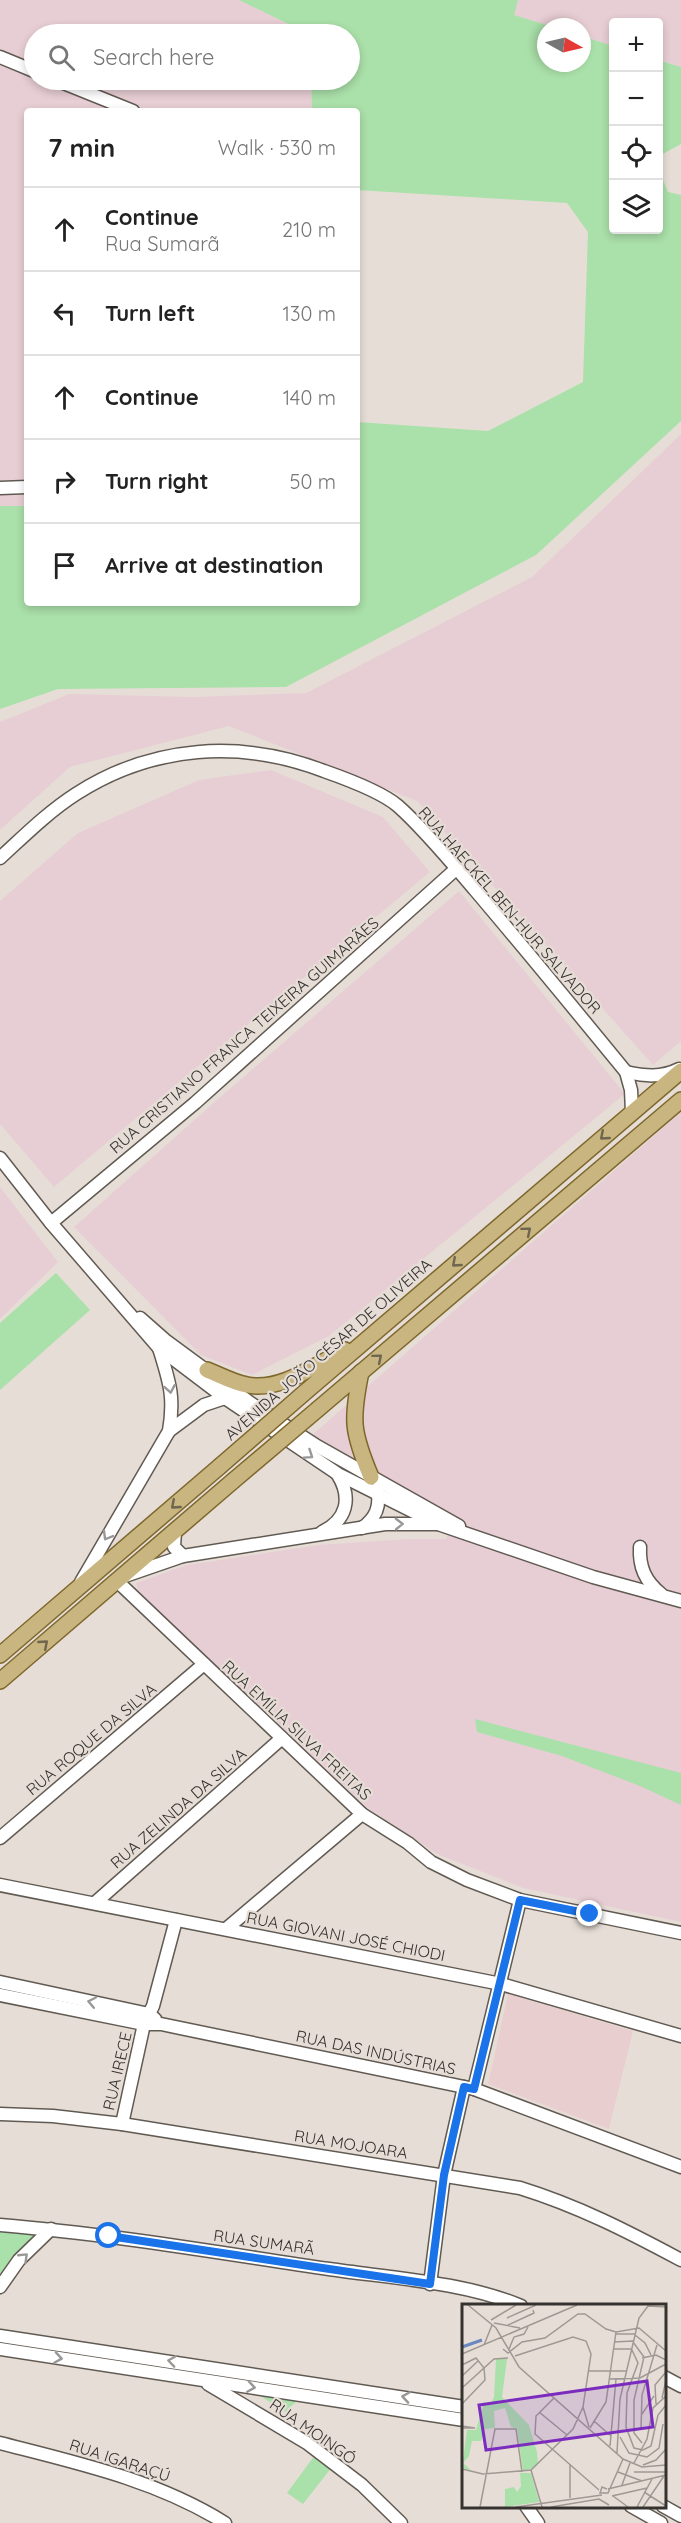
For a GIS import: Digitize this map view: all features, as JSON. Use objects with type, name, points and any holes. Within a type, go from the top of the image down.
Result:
[{"type":"main road","name":"AVENIDA JOÃO CÉSAR DE OLIVEIRA","points":[[0,1655],[681,1070]]},
{"type":"main road","points":[[0,1681],[681,1100]]},
{"type":"main road","points":[[207,1370],[248,1386],[273,1384],[292,1378],[369,1338]]},
{"type":"main road","points":[[361,1372],[354,1405],[354,1425],[358,1448],[371,1477]]},
{"type":"main road","points":[[78,1588],[86,1593],[89,1599],[87,1606]]},
{"type":"street","points":[[0,57],[24,67]]},
{"type":"street","points":[[81,90],[126,108]]},
{"type":"street","points":[[0,488],[24,487]]},
{"type":"street","name":"RUA HAECKEL BEN-HUR SALVADOR","points":[[0,858],[39,822],[76,794],[108,776],[144,762],[179,754],[216,750],[256,752],[301,762],[397,804],[456,869],[626,1072],[631,1090],[632,1112]]},
{"type":"street","name":"RUA CRISTIANO FRANCA TEIXEIRA GUIMARÃES","points":[[51,1223],[195,1103],[456,869]]},
{"type":"street","points":[[626,1072],[650,1077],[681,1070]]},
{"type":"street","points":[[0,1158],[51,1223],[159,1348],[225,1398],[338,1474],[438,1524],[593,1576],[681,1601]]},
{"type":"street","points":[[129,1311],[252,1404],[371,1477],[478,1537]]},
{"type":"street","points":[[78,1588],[169,1431],[172,1389],[159,1348]]},
{"type":"street","points":[[169,1431],[204,1405],[225,1398],[282,1423]]},
{"type":"street","points":[[317,1534],[337,1522],[346,1506],[345,1487],[338,1474]]},
{"type":"street","points":[[361,1529],[372,1521],[376,1513],[379,1496],[371,1477]]},
{"type":"street","points":[[119,1580],[183,1556],[385,1524],[438,1524]]},
{"type":"street","points":[[175,1531],[174,1547],[183,1556]]},
{"type":"street","points":[[640,1547],[644,1576],[665,1596]]},
{"type":"street","name":"RUA EMÍLIA SILVA FREITAS","points":[[119,1580],[362,1814],[408,1843],[431,1862],[467,1880],[520,1900],[681,1933]]},
{"type":"street","name":"RUA ROQUE DA SILVA","points":[[0,1838],[204,1664]]},
{"type":"street","name":"RUA ZELINDA DA SILVA","points":[[96,1902],[282,1737]]},
{"type":"street","points":[[226,1929],[362,1814]]},
{"type":"street","name":"RUA GIOVANI JOSÉ CHIODI","points":[[0,1885],[96,1902],[501,1984],[681,2036]]},
{"type":"street","points":[[430,2284],[444,2175],[501,1984],[520,1900]]},
{"type":"street","name":"RUA IRECE","points":[[122,2124],[146,2019],[153,2006],[176,1920]]},
{"type":"street","points":[[0,1982],[146,2019]]},
{"type":"street","points":[[0,1995],[146,2019]]},
{"type":"street","name":"RUA DAS INDÚSTRIAS","points":[[146,2019],[160,2024],[469,2088],[681,2167]]},
{"type":"street","name":"RUA MOJOARA","points":[[0,2114],[53,2116],[122,2124],[520,2188],[557,2199],[601,2217],[681,2260]]},
{"type":"street","name":"RUA SUMARÃ","points":[[0,2225],[51,2229],[430,2284],[516,2304]]},
{"type":"street","points":[[0,2287],[19,2260],[51,2229]]},
{"type":"street","points":[[0,2336],[444,2403],[462,2417]]},
{"type":"street","points":[[0,2349],[462,2417]]},
{"type":"street","points":[[110,2366],[112,2352]]},
{"type":"street","points":[[666,2378],[681,2386]]},
{"type":"street","name":"RUA MOINGÓ","points":[[197,2379],[228,2394],[307,2443],[362,2485],[401,2523]]},
{"type":"street","name":"RUA IGARAÇÚ","points":[[1,2439],[167,2491],[222,2522]]},
{"type":"street","points":[[527,2508],[538,2523]]},
{"type":"street","points":[[635,2508],[661,2523]]},
{"type":"street","points":[[666,2508],[681,2516]]},
{"type":"shaded area","points":[[0,0],[239,0],[288,24],[24,24],[24,90],[311,90],[312,108],[24,108],[24,506],[0,506]]},
{"type":"shaded area","points":[[518,0],[681,0],[681,67],[663,61],[663,18],[609,18],[609,45],[591,39],[591,18],[537,18],[537,22],[513,15]]},
{"type":"shaded area","points":[[681,434],[681,1041],[653,1065],[417,801],[229,726],[70,767],[0,830],[0,722],[69,694],[193,697],[306,693],[532,577]]},
{"type":"shaded area","points":[[271,770],[383,817],[430,872],[54,1187],[0,1124],[0,901],[78,833],[199,780]]},
{"type":"shaded area","points":[[459,891],[625,1094],[329,1336],[252,1375],[201,1355],[74,1227]]},
{"type":"shaded area","points":[[681,1112],[681,1922],[523,1888],[437,1854],[368,1808],[139,1595],[136,1583],[187,1565],[318,1545],[446,1539],[452,1523],[311,1436]]},
{"type":"shaded area","points":[[0,1187],[58,1262],[0,1319]]},
{"type":"shaded area","points":[[508,1994],[633,2031],[609,2129],[488,2084]]},
{"type":"green space","points":[[239,0],[518,0],[514,15],[537,22],[537,72],[591,72],[591,39],[609,45],[609,234],[663,234],[663,180],[668,192],[681,195],[681,421],[536,555],[286,687],[58,689],[0,709],[0,506],[24,506],[24,606],[360,606],[360,422],[488,431],[583,382],[588,232],[567,203],[360,190],[360,108],[312,108],[311,90],[360,90],[360,24],[288,24]]},
{"type":"green space","points":[[663,62],[681,67],[681,144],[663,154]]},
{"type":"green space","points":[[56,1273],[90,1310],[0,1390],[0,1323]]},
{"type":"green space","points":[[475,1719],[681,1773],[681,1805],[640,1786],[562,1756],[477,1732]]},
{"type":"green space","points":[[0,2232],[37,2235],[0,2274]]},
{"type":"green space","points":[[251,2390],[301,2398],[290,2407],[289,2414]]},
{"type":"green space","points":[[315,2455],[332,2467],[303,2504],[287,2493]]},
{"type":"route","points":[[109,2236],[430,2284],[444,2175],[464,2087],[474,2089],[520,1900],[590,1914]]}]
